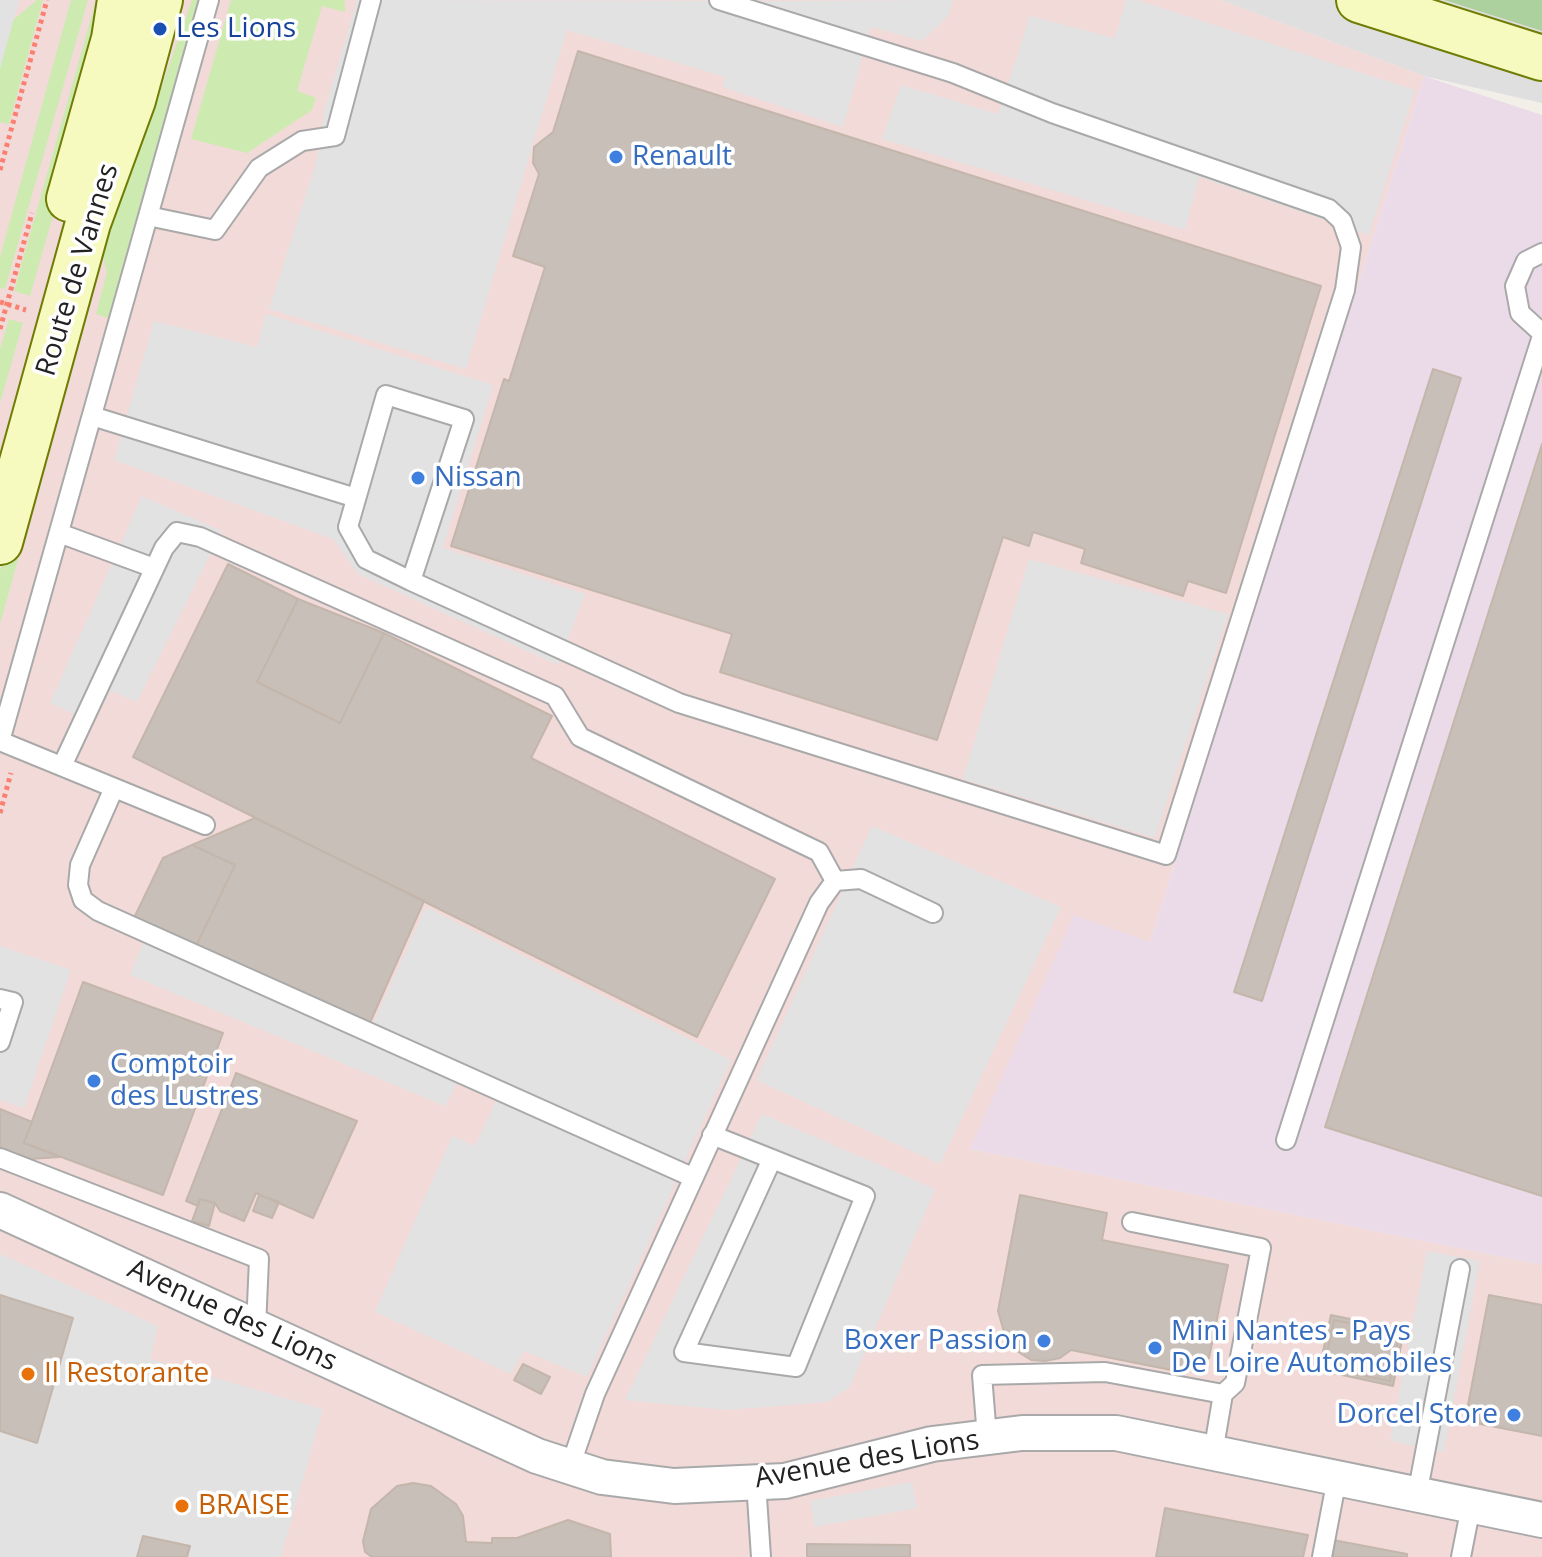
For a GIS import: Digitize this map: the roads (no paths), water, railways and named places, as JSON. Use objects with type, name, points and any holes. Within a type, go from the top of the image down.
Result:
[{"type":"main road","name":"Route de Vannes","points":[[0,444],[114,39],[120,0]]},
{"type":"main road","name":"Route de Vannes","points":[[0,542],[88,223],[133,100],[160,0]]},
{"type":"main road","points":[[1359,0],[1542,58]]},
{"type":"street","name":"Avenue des Lions","points":[[0,1210],[537,1456],[602,1477],[674,1486],[785,1481],[932,1444],[1022,1433],[1116,1433],[1542,1520]]},
{"type":"lane","points":[[205,825],[0,741],[209,0]]},
{"type":"lane","points":[[148,216],[215,230],[259,168],[302,141],[335,136],[371,0]]},
{"type":"lane","points":[[411,581],[464,419],[386,395],[348,527],[366,559],[411,581],[679,703],[1166,855],[1345,290],[1351,247],[1342,221],[1329,209],[1052,113],[953,73],[719,0]]},
{"type":"lane","points":[[1286,1140],[1542,334],[1520,313],[1515,286],[1526,261],[1542,253]]},
{"type":"lane","points":[[92,416],[356,498]]},
{"type":"lane","points":[[62,766],[154,568],[177,532],[200,537],[555,696],[580,737],[819,852],[835,881]]},
{"type":"lane","points":[[59,533],[154,568]]},
{"type":"lane","points":[[114,788],[80,865],[78,885],[83,900],[98,911],[692,1177]]},
{"type":"lane","points":[[570,1467],[595,1394],[819,903],[835,881],[861,879],[933,913]]},
{"type":"lane","points":[[0,999],[13,1002],[0,1042]]},
{"type":"lane","points":[[712,1135],[865,1196],[796,1367],[684,1352],[772,1159]]},
{"type":"lane","points":[[0,1158],[259,1259],[256,1327]]},
{"type":"lane","points":[[1132,1222],[1261,1248],[1235,1383],[1223,1394],[1213,1453]]},
{"type":"lane","points":[[1417,1495],[1460,1269]]},
{"type":"lane","points":[[987,1437],[982,1375],[1105,1372],[1223,1394]]},
{"type":"lane","points":[[1322,1557],[1337,1478]]},
{"type":"lane","points":[[756,1482],[761,1557]]},
{"type":"lane","points":[[1461,1557],[1471,1506]]},
{"type":"place","name":"Les Lions","points":[[160,29]]},
{"type":"place","name":"Renault","points":[[616,157]]},
{"type":"place","name":"Nissan","points":[[418,478]]},
{"type":"place","name":"Comptoir des Lustres","points":[[94,1081]]},
{"type":"place","name":"Boxer Passion","points":[[1044,1341]]},
{"type":"place","name":"Mini Nantes - Pays De Loire Automobiles","points":[[1155,1348]]},
{"type":"place","name":"Il Restorante","points":[[28,1374]]},
{"type":"place","name":"Dorcel Store","points":[[1514,1415]]},
{"type":"place","name":"BRAISE","points":[[182,1506]]}]
